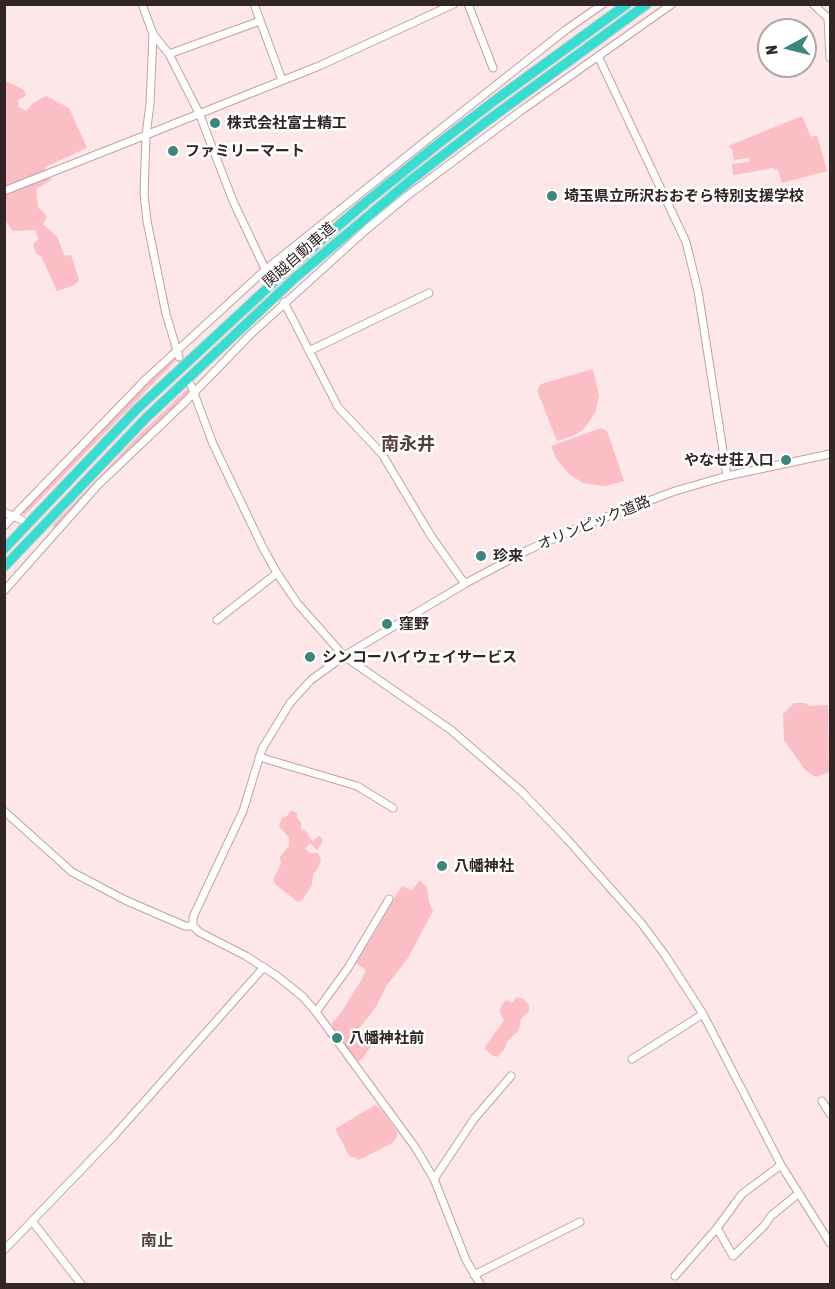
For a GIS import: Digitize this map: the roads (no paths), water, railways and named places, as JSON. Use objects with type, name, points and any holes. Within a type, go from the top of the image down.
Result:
[{"type":"highway","name":"関越自動車道","points":[[4,549],[138,408],[288,268],[438,144],[627,4]]},
{"type":"highway","name":"関越自動車道","points":[[4,567],[153,411],[296,277],[411,180],[647,4]]},
{"type":"street","points":[[142,4],[153,34],[169,54],[199,113],[233,201],[267,272]]},
{"type":"street","points":[[254,4],[282,80]]},
{"type":"street","points":[[4,190],[319,66],[454,4]]},
{"type":"street","points":[[468,4],[493,68]]},
{"type":"street","points":[[4,526],[18,518],[138,386],[178,354],[267,272],[479,98],[567,29],[603,4]]},
{"type":"street","points":[[4,591],[53,531],[181,406],[192,388],[284,302],[407,196],[514,116],[672,4]]},
{"type":"street","points":[[816,5],[828,18],[831,58]]},
{"type":"street","points":[[169,54],[260,21]]},
{"type":"street","points":[[153,34],[144,194],[147,221],[166,314],[178,354]]},
{"type":"street","points":[[598,56],[686,243],[696,282],[728,476]]},
{"type":"street","points":[[309,351],[429,294]]},
{"type":"street","points":[[284,302],[338,407],[382,454],[431,536],[465,584]]},
{"type":"street","points":[[192,388],[227,474],[277,573],[298,604],[344,657],[451,730],[529,798],[642,924],[703,1014],[781,1165],[831,1243]]},
{"type":"street","name":"オリンピック道路","points":[[194,926],[193,917],[241,817],[259,757],[279,718],[299,691],[311,680],[344,657],[465,584],[528,550],[577,528],[642,503],[728,476],[831,454]]},
{"type":"street","points":[[4,512],[18,518]]},
{"type":"street","points":[[217,620],[277,573]]},
{"type":"street","points":[[259,757],[357,786],[393,808]]},
{"type":"street","points":[[4,811],[72,872],[125,900],[185,926],[194,926],[199,932],[264,967],[297,992],[316,1012],[405,1134],[434,1179],[466,1260],[480,1284]]},
{"type":"street","points":[[316,1012],[348,968],[389,899]]},
{"type":"street","points":[[4,1250],[120,1128],[264,967]]},
{"type":"street","points":[[632,1059],[703,1014]]},
{"type":"street","points":[[434,1179],[474,1119],[511,1076]]},
{"type":"street","points":[[822,1101],[831,1114]]},
{"type":"street","points":[[675,1276],[717,1228],[742,1194],[781,1165]]},
{"type":"street","points":[[717,1228],[733,1256],[764,1226],[771,1216],[799,1193]]},
{"type":"street","points":[[33,1221],[81,1284]]},
{"type":"street","points":[[474,1275],[580,1222]]},
{"type":"place","name":"株式会社富士精工","points":[[215,123]]},
{"type":"place","name":"ファミリーマート","points":[[173,151]]},
{"type":"place","name":"埼玉県立所沢おおぞら特別支援学校","points":[[552,196]]},
{"type":"place","name":"やなせ荘入口","points":[[786,460]]},
{"type":"place","name":"珍来","points":[[481,556]]},
{"type":"place","name":"窪野","points":[[387,624]]},
{"type":"place","name":"シンコーハイウェイサービス","points":[[310,657]]},
{"type":"place","name":"八幡神社","points":[[442,866]]},
{"type":"place","name":"八幡神社前","points":[[337,1038]]},
{"type":"district","name":"南永井","points":[[408,444]]},
{"type":"district","name":"南止","points":[[157,1241]]}]
